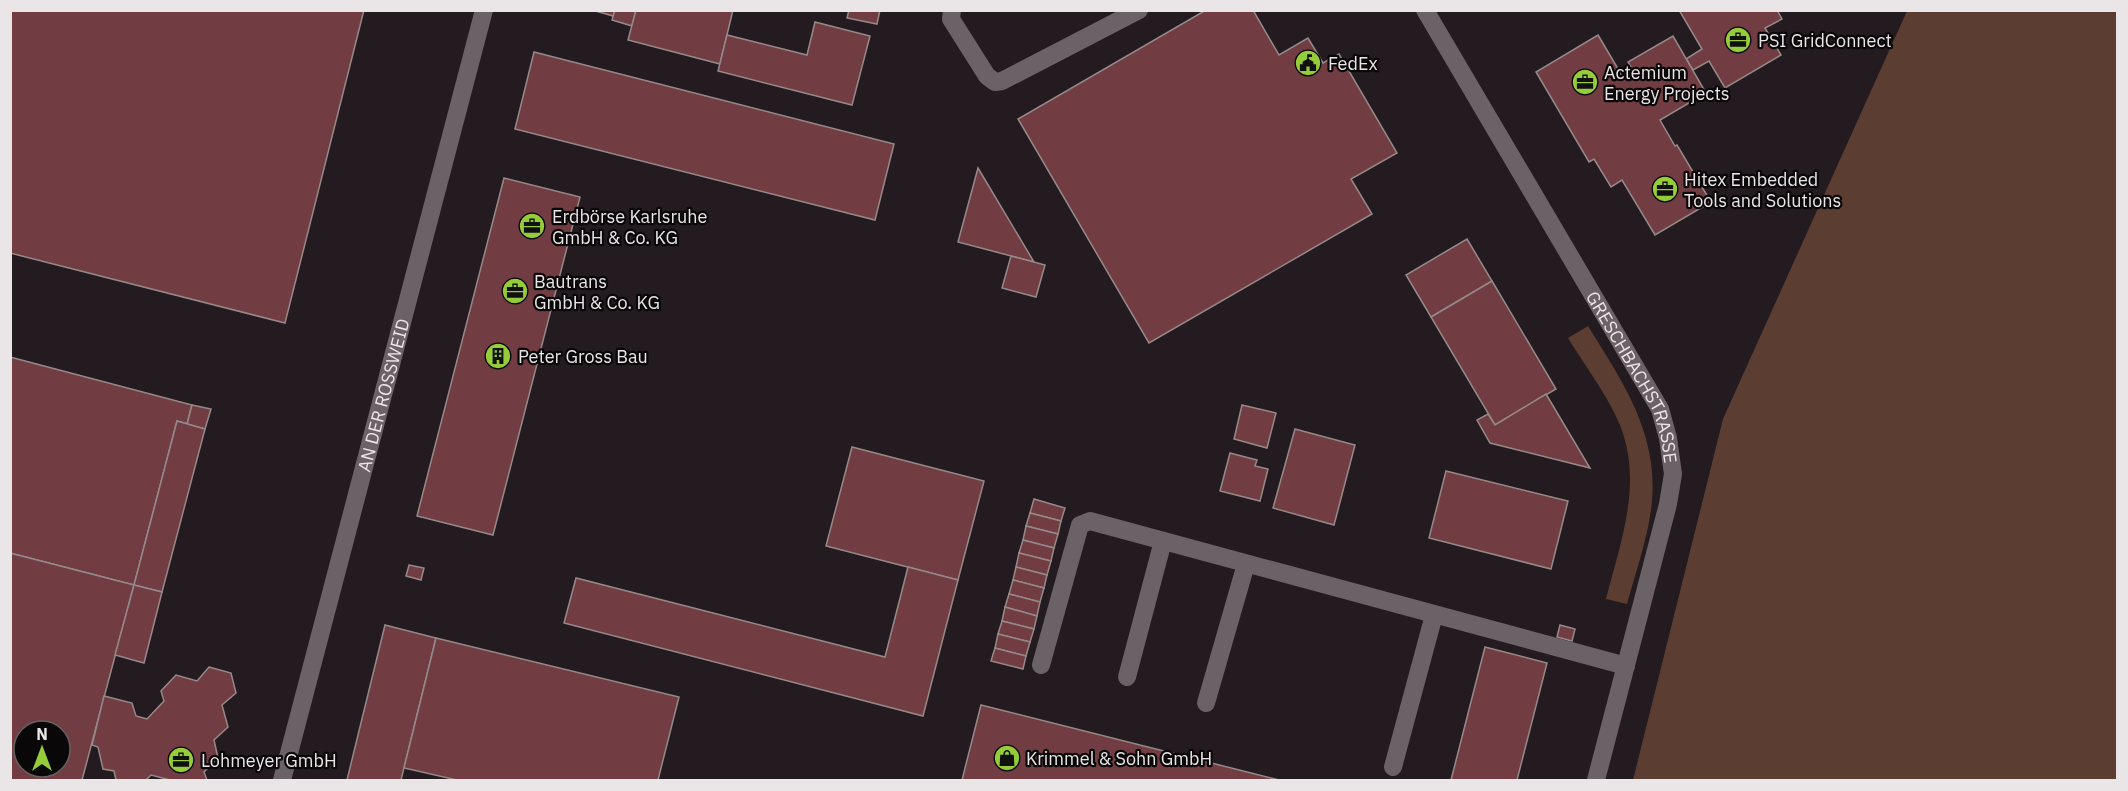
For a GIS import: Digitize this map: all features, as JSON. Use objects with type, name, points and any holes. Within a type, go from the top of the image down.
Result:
[{"type":"street","name":"AN DER ROSSWEID","points":[[282,780],[484,10]]},
{"type":"street","points":[[952,10],[951,19],[987,76],[995,82],[1002,81],[1092,36],[1138,10]]},
{"type":"street","name":"GRESCHBACHSTRASSE","points":[[1425,10],[1660,409],[1668,438],[1673,474],[1663,528],[1596,780]]},
{"type":"street","points":[[1041,665],[1080,525],[1090,521],[1626,666]]},
{"type":"street","points":[[1127,677],[1162,541]]},
{"type":"street","points":[[1206,703],[1246,564]]},
{"type":"street","points":[[1393,766],[1434,615]]},
{"type":"shaded area","points":[[1907,11],[2117,11],[2117,780],[1633,780],[1723,419]]},
{"type":"shaded area","points":[[1588,326],[1625,387],[1635,408],[1649,452],[1652,501],[1645,540],[1627,604],[1606,599],[1627,512],[1630,469],[1627,447],[1609,402],[1568,338]]},
{"type":"building","points":[[10,10],[364,10],[285,323],[10,253]]},
{"type":"building","points":[[592,10],[615,10],[613,16]]},
{"type":"building","points":[[615,10],[636,10],[632,26],[612,20]]},
{"type":"building","points":[[636,10],[733,10],[720,64],[628,40]]},
{"type":"building","points":[[849,10],[880,10],[877,24],[847,18]]},
{"type":"building","points":[[1206,10],[1253,10],[1279,55],[1308,38],[1323,63],[1339,54],[1397,153],[1351,179],[1372,214],[1149,343],[1018,119]]},
{"type":"building","points":[[1679,10],[1777,10],[1782,19],[1765,28],[1781,55],[1725,88],[1709,61],[1693,70],[1686,59],[1702,49]]},
{"type":"building","points":[[815,22],[870,36],[852,105],[718,71],[727,35],[807,55]]},
{"type":"building","points":[[1598,35],[1621,74],[1631,67],[1628,62],[1673,36],[1706,93],[1660,120],[1711,202],[1655,235],[1622,180],[1611,187],[1594,159],[1589,162],[1536,72]]},
{"type":"building","points":[[534,52],[894,144],[875,220],[515,129]]},
{"type":"building","points":[[978,168],[1034,262],[958,242]]},
{"type":"building","name":"Peter Gross Bau","points":[[504,178],[580,197],[493,535],[417,516]]},
{"type":"building","points":[[1467,239],[1492,281],[1431,317],[1406,275]]},
{"type":"building","points":[[1011,256],[1045,265],[1036,297],[1002,288]]},
{"type":"building","points":[[1492,281],[1556,389],[1495,425],[1431,317]]},
{"type":"building","points":[[10,357],[192,405],[187,424],[177,421],[134,585],[10,553]]},
{"type":"building","points":[[1546,394],[1590,468],[1490,443],[1477,420],[1488,414],[1495,425]]},
{"type":"building","points":[[192,405],[211,409],[205,429],[187,424]]},
{"type":"building","points":[[1242,405],[1276,413],[1267,448],[1234,439]]},
{"type":"building","points":[[177,421],[205,429],[162,592],[134,585]]},
{"type":"building","points":[[1295,429],[1355,445],[1334,525],[1273,508]]},
{"type":"building","points":[[852,447],[984,481],[958,580],[826,546]]},
{"type":"building","points":[[1230,453],[1257,460],[1255,466],[1268,469],[1260,501],[1220,491]]},
{"type":"building","points":[[1446,471],[1568,501],[1551,569],[1429,538]]},
{"type":"building","points":[[1034,499],[1065,508],[1061,521],[1030,513]]},
{"type":"building","points":[[1030,513],[1061,521],[1058,534],[1026,526]]},
{"type":"building","points":[[1026,526],[1058,534],[1054,548],[1023,540]]},
{"type":"building","points":[[1023,540],[1054,548],[1051,561],[1019,553]]},
{"type":"building","points":[[10,553],[134,585],[82,780],[10,780]]},
{"type":"building","points":[[1019,553],[1051,561],[1047,575],[1016,567]]},
{"type":"building","points":[[409,565],[424,568],[421,580],[406,576]]},
{"type":"building","points":[[908,567],[958,580],[923,716],[564,623],[576,578],[885,657]]},
{"type":"building","points":[[1016,567],[1047,575],[1044,588],[1013,580]]},
{"type":"building","points":[[1013,580],[1044,588],[1040,602],[1009,594]]},
{"type":"building","points":[[134,585],[162,592],[144,663],[115,655]]},
{"type":"building","points":[[1009,594],[1040,602],[1037,616],[1005,607]]},
{"type":"building","points":[[1005,607],[1037,616],[1034,629],[1002,621]]},
{"type":"building","points":[[1002,621],[1034,629],[1030,642],[998,634]]},
{"type":"building","points":[[385,625],[436,638],[401,780],[347,780]]},
{"type":"building","points":[[1560,625],[1575,629],[1572,641],[1557,637]]},
{"type":"building","points":[[998,634],[1030,642],[1026,656],[995,648]]},
{"type":"building","points":[[436,638],[679,697],[658,780],[457,780],[404,768]]},
{"type":"building","points":[[1485,647],[1547,663],[1517,780],[1451,780]]},
{"type":"building","points":[[995,648],[1026,656],[1023,669],[991,661]]},
{"type":"building","points":[[209,667],[231,673],[236,693],[222,705],[228,727],[214,740],[218,758],[204,772],[207,780],[170,780],[151,775],[146,780],[116,780],[114,771],[103,769],[98,747],[92,745],[104,696],[132,703],[136,716],[147,719],[164,701],[161,691],[176,675],[197,681]]},
{"type":"building","points":[[981,705],[1279,780],[962,780]]},
{"type":"place","name":"PSI GridConnect","points":[[1738,40]]},
{"type":"place","name":"FedEx","points":[[1308,63]]},
{"type":"place","name":"Actemium Energy Projects","points":[[1585,82]]},
{"type":"place","name":"Hitex Embedded Tools and Solutions","points":[[1665,189]]},
{"type":"place","name":"Erdbörse Karlsruhe GmbH & Co. KG","points":[[532,226]]},
{"type":"place","name":"Bautrans GmbH & Co. KG","points":[[515,291]]},
{"type":"place","name":"Peter Gross Bau","points":[[498,356]]},
{"type":"place","name":"Krimmel & Sohn GmbH","points":[[1007,758]]},
{"type":"place","name":"Lohmeyer GmbH","points":[[181,760]]}]
